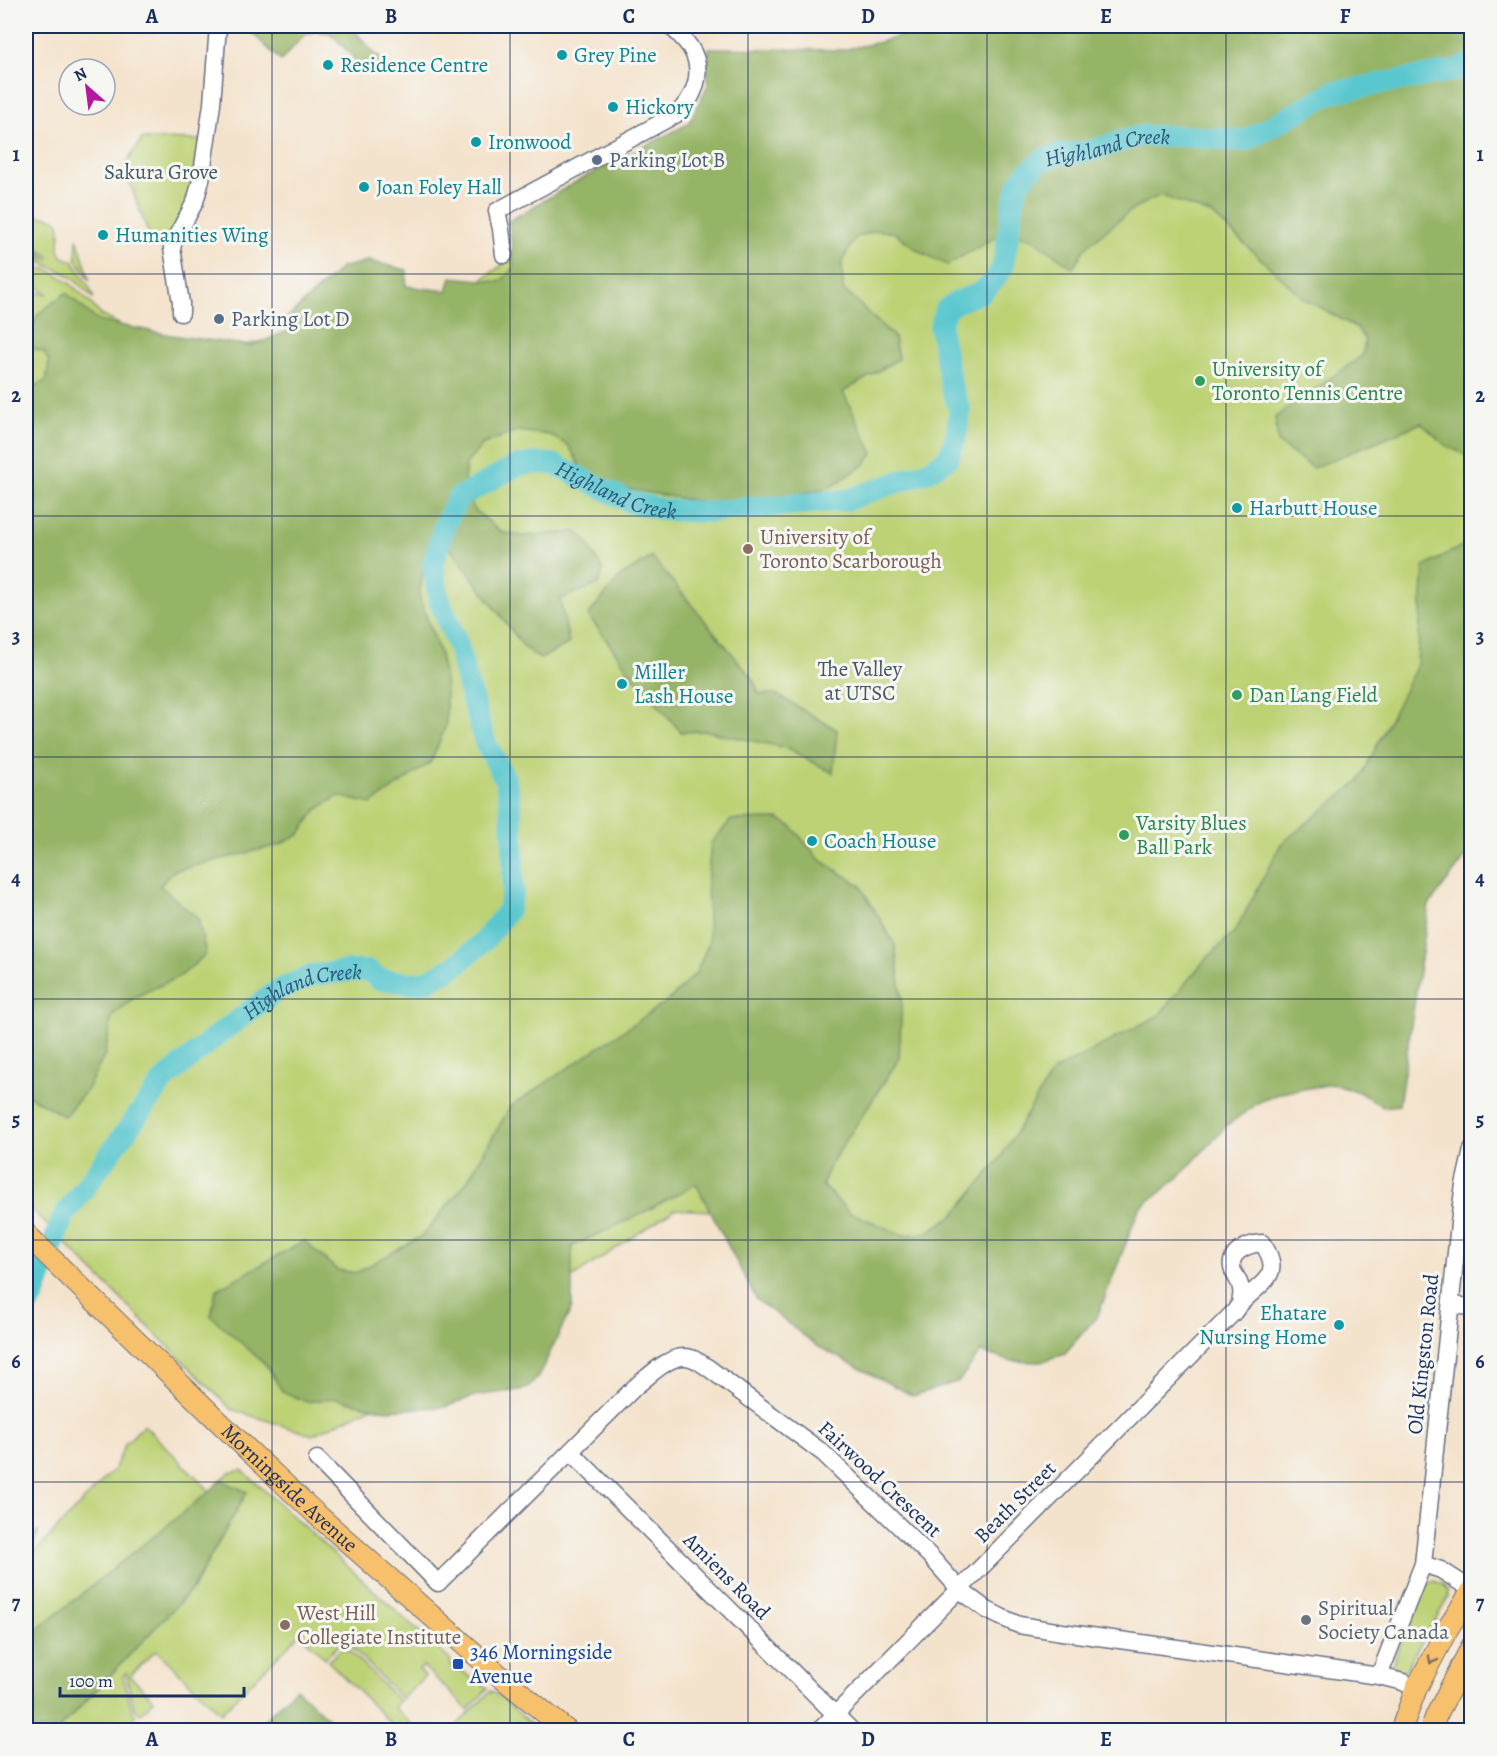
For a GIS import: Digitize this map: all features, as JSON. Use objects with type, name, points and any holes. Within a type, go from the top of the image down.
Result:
[{"type":"main road","name":"Morningside Avenue","points":[[26,1234],[315,1513],[501,1677],[566,1731]]},
{"type":"main road","points":[[1401,1731],[1416,1689],[1448,1628],[1472,1590]]},
{"type":"main road","points":[[1431,1731],[1436,1716],[1472,1646]]},
{"type":"street","points":[[181,313],[172,248],[195,202],[201,180],[212,104],[218,26]]},
{"type":"street","points":[[504,255],[497,211],[675,115],[692,97],[697,64],[688,44],[670,26]]},
{"type":"street","name":"Old Kingston Road","points":[[1379,1676],[1423,1564],[1464,1185],[1472,1150]]},
{"type":"street","name":"Beath Street","points":[[820,1731],[1234,1312],[1240,1303]]},
{"type":"street","points":[[1450,1305],[1472,1307]]},
{"type":"street","name":"Fairwood Crescent","points":[[317,1459],[438,1583],[635,1387],[660,1366],[678,1357],[688,1356],[708,1367],[823,1453],[930,1556],[960,1590],[987,1610],[1019,1625],[1379,1676]]},
{"type":"street","name":"Amiens Road","points":[[571,1452],[851,1731]]},
{"type":"street","points":[[1423,1564],[1441,1570],[1472,1590]]},
{"type":"street","points":[[1379,1676],[1403,1682],[1416,1689]]},
{"type":"green space","points":[[245,26],[356,26],[354,30],[385,62],[379,69],[361,69],[349,52],[330,33],[316,31],[304,35],[281,61]]},
{"type":"green space","points":[[939,26],[1471,26],[1471,458],[1445,445],[1421,423],[1313,468],[1278,443],[1275,417],[1362,356],[1365,340],[1357,328],[1303,298],[1213,215],[1160,195],[1130,211],[1085,248],[1073,268],[1033,239],[1011,233],[996,237],[947,265],[919,251],[895,233],[877,230],[855,238],[842,261],[843,289],[894,337],[898,359],[843,392],[873,454],[864,465],[829,488],[730,507],[589,482],[569,446],[550,435],[517,431],[483,444],[466,464],[463,489],[475,510],[501,532],[522,536],[575,532],[584,537],[603,570],[599,584],[560,599],[569,643],[540,659],[524,647],[450,548],[427,548],[419,596],[440,654],[446,686],[446,725],[431,762],[371,804],[338,796],[316,810],[299,835],[279,845],[173,871],[160,886],[198,919],[206,954],[182,975],[135,997],[112,1016],[105,1055],[86,1091],[64,1116],[26,1094],[26,385],[33,387],[46,381],[49,362],[44,352],[26,346],[38,314],[66,293],[98,321],[171,335],[252,346],[290,330],[285,320],[341,268],[368,261],[407,270],[406,286],[447,291],[451,277],[500,282],[514,268],[509,221],[581,179],[688,124],[708,85],[709,48],[842,50]]},
{"type":"green space","name":"The Valley at UTSC","points":[[1471,26],[1471,765],[1021,1320],[732,1212],[675,1209],[390,1399],[312,1435],[231,1409],[26,1204],[26,283],[37,293],[47,294],[30,281],[31,270],[40,268],[50,270],[60,276],[70,283],[101,315],[122,326],[115,324],[163,362],[450,302],[614,186]]},
{"type":"green space","name":"Sakura Grove","points":[[142,139],[201,140],[188,208],[170,236],[158,239],[149,235],[124,167]]},
{"type":"green space","points":[[26,215],[50,217],[56,220],[60,230],[61,254],[72,260],[90,288],[94,299],[65,273],[34,257],[26,256],[26,254],[34,255],[44,261],[26,250],[49,260],[39,252],[26,249],[27,247],[38,249],[50,257],[38,248],[26,245]]},
{"type":"green space","points":[[77,238],[90,280],[76,259]]},
{"type":"green space","points":[[1471,541],[1471,850],[1429,905],[1399,1105],[1383,1107],[1359,1092],[1332,1084],[1281,1093],[1261,1101],[1226,1126],[1179,1177],[1139,1209],[1098,1315],[1065,1353],[1041,1362],[1011,1361],[980,1352],[959,1381],[913,1396],[819,1347],[756,1299],[696,1184],[635,1217],[572,1246],[572,1307],[538,1377],[526,1389],[474,1396],[445,1407],[385,1410],[335,1398],[307,1402],[282,1391],[266,1365],[211,1316],[216,1290],[304,1241],[337,1270],[356,1273],[422,1236],[466,1183],[510,1107],[669,1000],[696,973],[709,942],[707,883],[711,843],[731,820],[779,819],[792,827],[819,859],[860,885],[895,945],[902,1000],[899,1059],[832,1162],[822,1185],[849,1212],[903,1235],[926,1233],[954,1215],[999,1160],[1053,1071],[1159,1015],[1204,961],[1236,930],[1281,844],[1359,781],[1417,665],[1424,567]]},
{"type":"green space","points":[[652,557],[753,679],[759,694],[776,694],[837,730],[833,773],[787,748],[706,731],[681,732],[633,676],[588,615],[621,576]]},
{"type":"green space","points":[[144,1425],[223,1504],[26,1730],[26,1543],[39,1530],[30,1557],[115,1468],[125,1444]]},
{"type":"green space","name":"West Hill Collegiate Institute","points":[[242,1470],[451,1661],[450,1664],[457,1671],[459,1668],[488,1688],[468,1710],[423,1666],[419,1670],[425,1676],[402,1699],[345,1640],[325,1658],[300,1634],[221,1713],[156,1650],[130,1676],[154,1700],[140,1714],[134,1708],[126,1673],[123,1676],[132,1711],[136,1716],[126,1727],[129,1730],[58,1730],[193,1588],[247,1492],[221,1480],[229,1473]]},
{"type":"green space","points":[[221,1480],[247,1492],[192,1589],[58,1730],[26,1730],[26,1635],[34,1632]]},
{"type":"green space","points":[[1434,1581],[1442,1584],[1448,1591],[1448,1598],[1404,1672],[1396,1672],[1391,1668],[1421,1588]]},
{"type":"green space","points":[[345,1646],[399,1701],[394,1707],[417,1730],[397,1730],[328,1661]]},
{"type":"green space","points":[[296,1688],[340,1730],[254,1730]]},
{"type":"green space","points":[[491,1691],[535,1728],[533,1730],[452,1730]]},
{"type":"waterway","name":"Highland Creek","points":[[26,1307],[34,1296],[63,1217],[164,1080],[220,1033],[278,990],[314,975],[369,971],[378,979],[409,983],[425,982],[454,967],[484,941],[508,910],[513,891],[513,839],[505,779],[485,742],[457,643],[439,600],[433,565],[444,527],[458,498],[516,466],[534,463],[553,464],[630,502],[664,510],[706,512],[847,500],[929,471],[948,458],[956,437],[960,410],[952,389],[940,328],[945,310],[955,303],[982,292],[1003,267],[1018,185],[1027,173],[1044,159],[1063,154],[1086,152],[1140,136],[1184,136],[1245,141],[1333,92],[1453,71],[1472,64]]},
{"type":"place","name":"Grey Pine","points":[[562,55]]},
{"type":"place","name":"Residence Centre","points":[[328,65]]},
{"type":"place","name":"Hickory","points":[[613,107]]},
{"type":"place","name":"Ironwood","points":[[476,142]]},
{"type":"place","name":"Parking Lot B","points":[[597,160]]},
{"type":"place","name":"Joan Foley Hall","points":[[364,187]]},
{"type":"place","name":"Humanities Wing","points":[[103,235]]},
{"type":"place","name":"Parking Lot D","points":[[219,319]]},
{"type":"place","name":"University of Toronto Tennis Centre","points":[[1200,381]]},
{"type":"place","name":"Harbutt House","points":[[1237,508]]},
{"type":"place","name":"University of Toronto Scarborough","points":[[748,549]]},
{"type":"place","name":"Miller Lash House","points":[[622,684]]},
{"type":"place","name":"Dan Lang Field","points":[[1237,695]]},
{"type":"place","name":"Varsity Blues Ball Park","points":[[1124,835]]},
{"type":"place","name":"Coach House","points":[[812,841]]},
{"type":"place","name":"Ehatare Nursing Home","points":[[1339,1325]]},
{"type":"place","name":"Spiritual Society Canada","points":[[1306,1620]]},
{"type":"place","name":"West Hill Collegiate Institute","points":[[285,1625]]},
{"type":"place","name":"346 Morningside Avenue","points":[[458,1664]]}]
